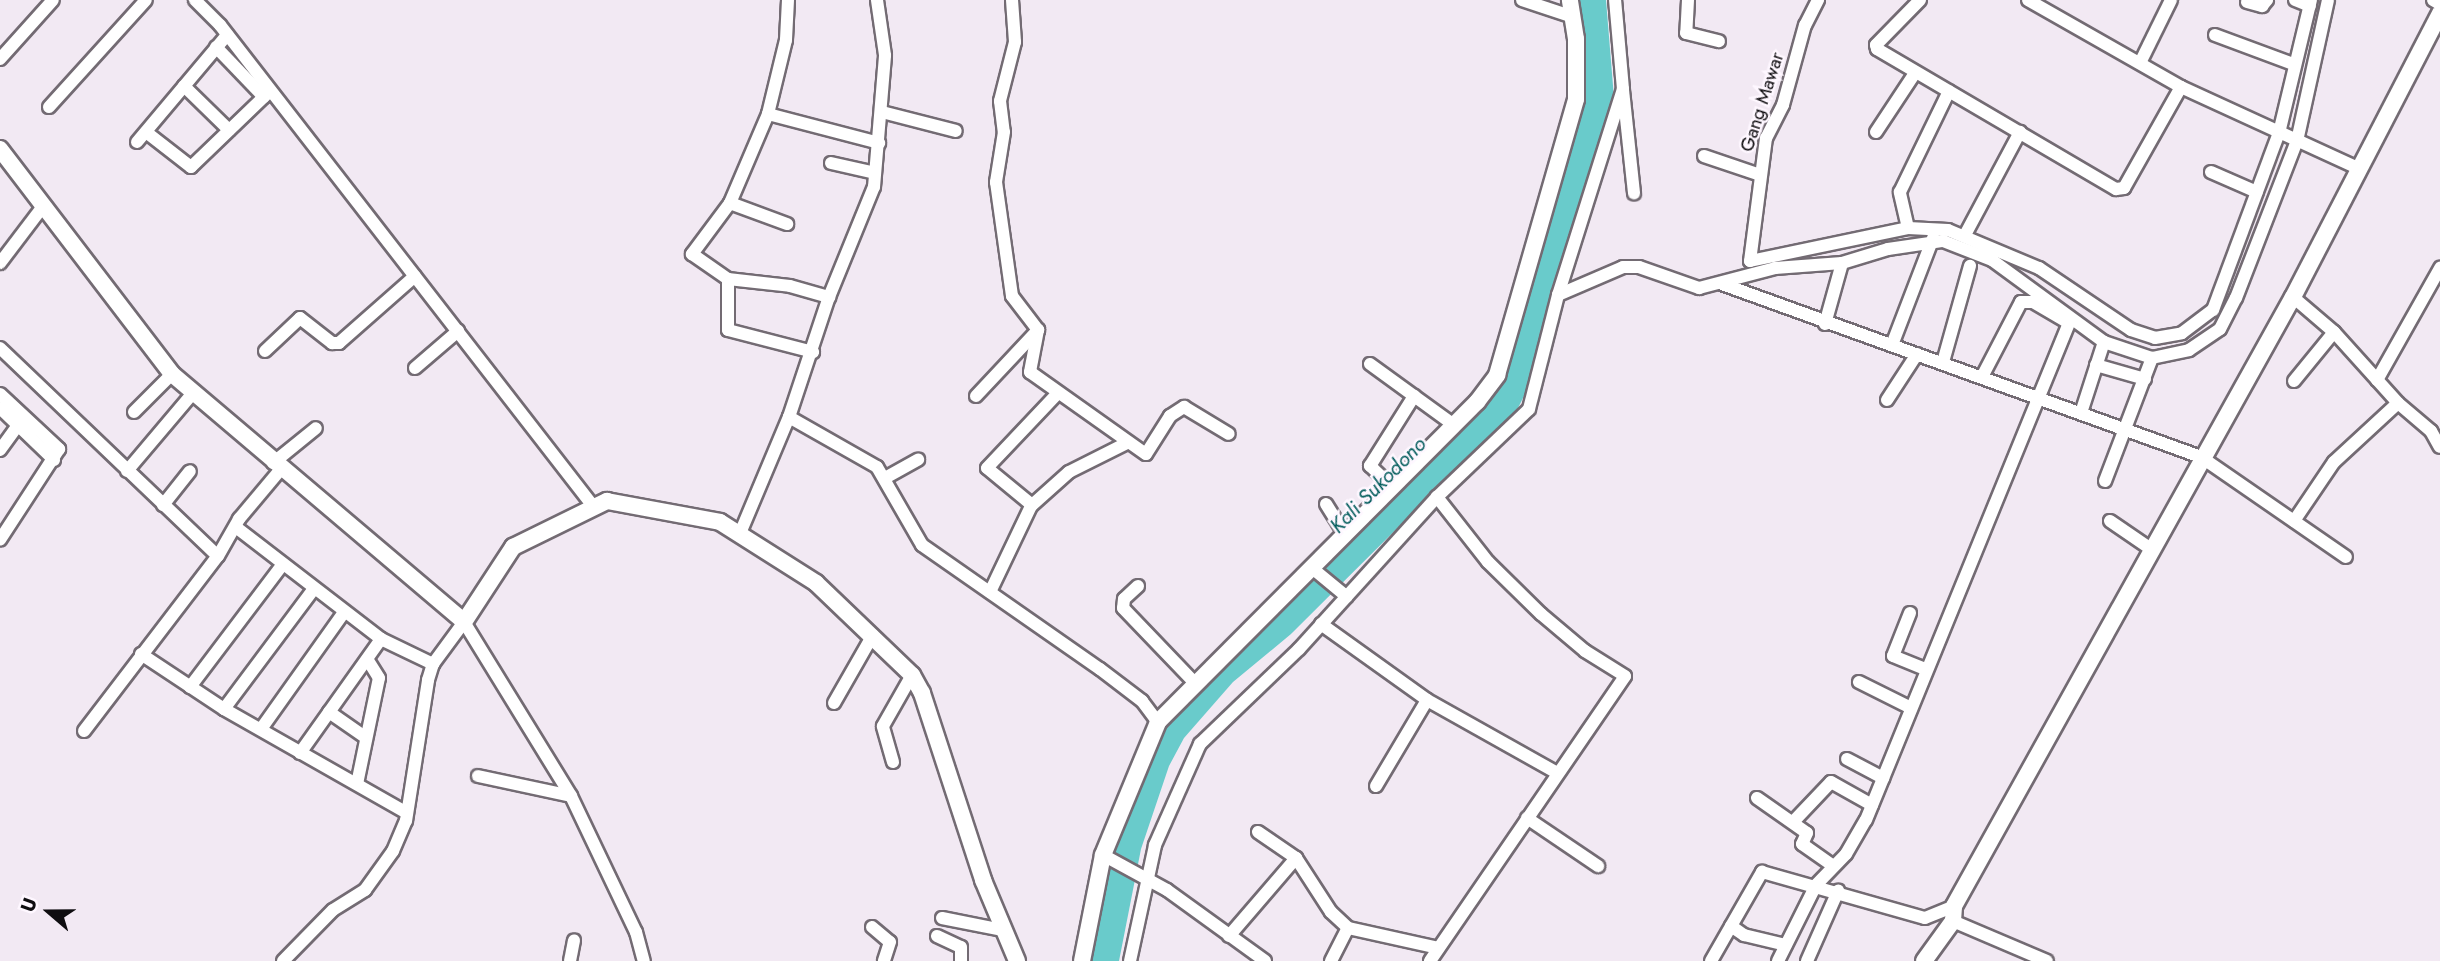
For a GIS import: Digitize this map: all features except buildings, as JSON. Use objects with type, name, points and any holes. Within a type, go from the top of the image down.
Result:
[{"type":"street","points":[[0,59],[53,0]]},
{"type":"street","points":[[49,107],[146,0]]},
{"type":"street","points":[[195,0],[227,36],[267,94],[415,276],[593,506]]},
{"type":"street","points":[[788,0],[786,40],[768,114],[730,202],[692,253],[728,279],[790,286],[829,297]]},
{"type":"street","points":[[743,526],[789,417],[813,352],[829,297],[874,187],[886,55],[877,0]]},
{"type":"street","points":[[1012,0],[1015,42],[1000,101],[1004,132],[996,181],[1008,245],[1012,296],[1038,330],[1030,371],[1056,395],[1146,454],[1170,416],[1184,407],[1229,434]]},
{"type":"street","points":[[1522,0],[1573,17]]},
{"type":"street","points":[[1082,961],[1104,856],[1158,722],[1313,570],[1390,485],[1454,425],[1494,382],[1510,338],[1576,99],[1570,0]]},
{"type":"street","points":[[1615,0],[1634,193]]},
{"type":"street","points":[[1688,0],[1686,33],[1719,40]]},
{"type":"street","name":"Gang Mawar","points":[[1818,0],[1805,25],[1783,105],[1766,138],[1750,261],[1908,228]]},
{"type":"street","points":[[1920,0],[1875,47],[1915,74],[2121,190],[2181,87]]},
{"type":"street","points":[[2028,0],[2181,87],[2358,168]]},
{"type":"street","points":[[2140,63],[2171,0]]},
{"type":"street","points":[[2247,2],[2262,6],[2267,0]]},
{"type":"street","points":[[2239,267],[2257,192],[2276,168],[2288,137],[2293,64],[2310,3],[2295,0]]},
{"type":"street","points":[[1561,288],[1623,267],[1639,267],[1693,288],[1722,284],[1775,268],[1842,263],[1933,235],[1965,235],[2039,268],[2147,338],[2168,338],[2197,326],[2228,294],[2288,137],[2328,0]]},
{"type":"street","points":[[2433,0],[2440,4]]},
{"type":"street","points":[[1924,961],[1953,914],[2201,457],[2293,297],[2440,13]]},
{"type":"street","points":[[2215,35],[2293,64]]},
{"type":"street","points":[[227,36],[141,137],[191,167],[267,94]]},
{"type":"street","points":[[216,47],[267,94]]},
{"type":"street","points":[[1876,132],[1915,74]]},
{"type":"street","points":[[184,86],[229,130]]},
{"type":"street","points":[[1130,961],[1142,875],[1171,803],[1200,744],[1321,624],[1343,595],[1437,497],[1529,408],[1561,288],[1623,89]]},
{"type":"street","points":[[1949,92],[1900,192],[1908,228],[1933,235],[1992,260],[2104,342],[2152,358],[2209,340],[2228,318],[2228,294]]},
{"type":"street","points":[[882,112],[956,131]]},
{"type":"street","points":[[768,114],[879,143]]},
{"type":"street","points":[[1965,235],[2020,131]]},
{"type":"street","points":[[0,149],[44,205],[86,266],[172,374],[277,466],[464,622],[571,796],[636,932],[644,961]]},
{"type":"street","points":[[1704,156],[1760,175]]},
{"type":"street","points":[[831,163],[875,173]]},
{"type":"street","points":[[2210,172],[2257,192]]},
{"type":"street","points":[[730,202],[787,224]]},
{"type":"street","points":[[0,263],[44,205]]},
{"type":"street","points":[[1892,345],[1933,235]]},
{"type":"street","points":[[1825,324],[1842,263]]},
{"type":"street","points":[[1943,362],[1970,266]]},
{"type":"street","points":[[2377,380],[2440,268]]},
{"type":"street","points":[[265,351],[300,318],[332,343],[339,343],[415,276]]},
{"type":"street","points":[[728,279],[728,330],[813,352]]},
{"type":"street","points":[[1722,284],[1825,324],[1983,375],[2201,457],[2346,557]]},
{"type":"street","points":[[2293,297],[2334,332],[2398,403],[2425,425],[2440,447]]},
{"type":"street","points":[[1778,961],[1816,885],[1852,844],[1872,804],[2036,397],[2070,330],[2062,318],[2034,302],[2024,300],[2017,307],[1983,375]]},
{"type":"street","points":[[976,397],[1038,330]]},
{"type":"street","points":[[415,368],[458,331]]},
{"type":"street","points":[[2294,381],[2334,332]]},
{"type":"street","points":[[2081,413],[2104,342]]},
{"type":"street","points":[[0,348],[218,556]]},
{"type":"street","points":[[1887,400],[1917,354]]},
{"type":"street","points":[[2105,481],[2152,358]]},
{"type":"street","points":[[1370,364],[1454,425]]},
{"type":"street","points":[[2096,365],[2145,379]]},
{"type":"street","points":[[134,412],[172,374]]},
{"type":"street","points":[[127,471],[192,393]]},
{"type":"street","points":[[1032,505],[987,468],[1056,395]]},
{"type":"street","points":[[1390,485],[1370,466],[1414,396]]},
{"type":"street","points":[[0,398],[54,460],[0,540]]},
{"type":"street","points":[[2294,521],[2334,461],[2398,403]]},
{"type":"street","points":[[789,417],[877,467],[922,545],[1118,683],[1158,722]]},
{"type":"street","points":[[0,450],[21,422]]},
{"type":"street","points":[[84,731],[218,556],[237,528],[239,519],[277,466],[316,428]]},
{"type":"street","points":[[990,592],[1032,505],[1069,472],[1127,443]]},
{"type":"street","points":[[885,478],[918,460]]},
{"type":"street","points":[[163,505],[190,471]]},
{"type":"street","points":[[1430,961],[1556,773],[1625,677],[1585,651],[1541,614],[1488,562],[1437,497]]},
{"type":"street","points":[[283,961],[332,910],[365,890],[382,870],[407,813],[419,711],[433,664],[513,547],[593,506],[617,500],[676,510],[743,526],[816,583],[912,675],[930,710],[1002,930],[1017,961]]},
{"type":"street","points":[[1326,504],[1345,534]]},
{"type":"street","points":[[2110,520],[2151,550]]},
{"type":"street","points":[[237,528],[313,590],[381,639],[433,664]]},
{"type":"street","points":[[190,687],[283,564]]},
{"type":"street","points":[[1313,570],[1343,595]]},
{"type":"street","points":[[1138,586],[1124,599],[1123,608],[1195,683]]},
{"type":"street","points":[[224,709],[313,590]]},
{"type":"street","points":[[261,729],[344,612]]},
{"type":"street","points":[[1910,613],[1893,656],[1927,669]]},
{"type":"street","points":[[1321,624],[1427,700],[1556,773]]},
{"type":"street","points":[[834,703],[873,635]]},
{"type":"street","points":[[300,753],[381,639]]},
{"type":"street","points":[[141,654],[224,709],[407,813]]},
{"type":"street","points":[[357,784],[379,678],[367,659]]},
{"type":"street","points":[[893,762],[883,726],[912,675]]},
{"type":"street","points":[[1859,682],[1910,708]]},
{"type":"street","points":[[1376,786],[1427,700]]},
{"type":"street","points":[[329,712],[365,737]]},
{"type":"street","points":[[1847,759],[1883,778]]},
{"type":"street","points":[[478,776],[571,796]]},
{"type":"street","points":[[1793,822],[1831,782],[1872,804]]},
{"type":"street","points":[[1757,798],[1807,833],[1802,844],[1833,866]]},
{"type":"street","points":[[1527,818],[1598,866]]},
{"type":"street","points":[[1258,832],[1296,858],[1331,912],[1348,928],[1438,948]]},
{"type":"street","points":[[1104,856],[1142,875],[1265,961]]},
{"type":"street","points":[[1229,936],[1296,858]]},
{"type":"street","points":[[1711,961],[1762,872],[1930,918],[1953,914],[2047,961]]},
{"type":"street","points":[[1807,961],[1838,891]]},
{"type":"street","points":[[942,918],[1002,930]]},
{"type":"street","points":[[1731,926],[1744,935],[1786,944]]},
{"type":"street","points":[[872,927],[890,942],[884,961]]},
{"type":"street","points":[[1331,961],[1348,928]]},
{"type":"street","points":[[937,936],[961,947],[961,961]]},
{"type":"street","points":[[570,961],[574,940]]},
{"type":"water","points":[[1577,0],[1606,0],[1614,98],[1529,386],[1518,408],[1291,634],[1233,682],[1184,738],[1169,766],[1141,849],[1119,961],[1087,961],[1102,870],[1163,721],[1483,401],[1579,94]]},
{"type":"water label","name":"Kali Sukodono","points":[[1378,485]]}]
